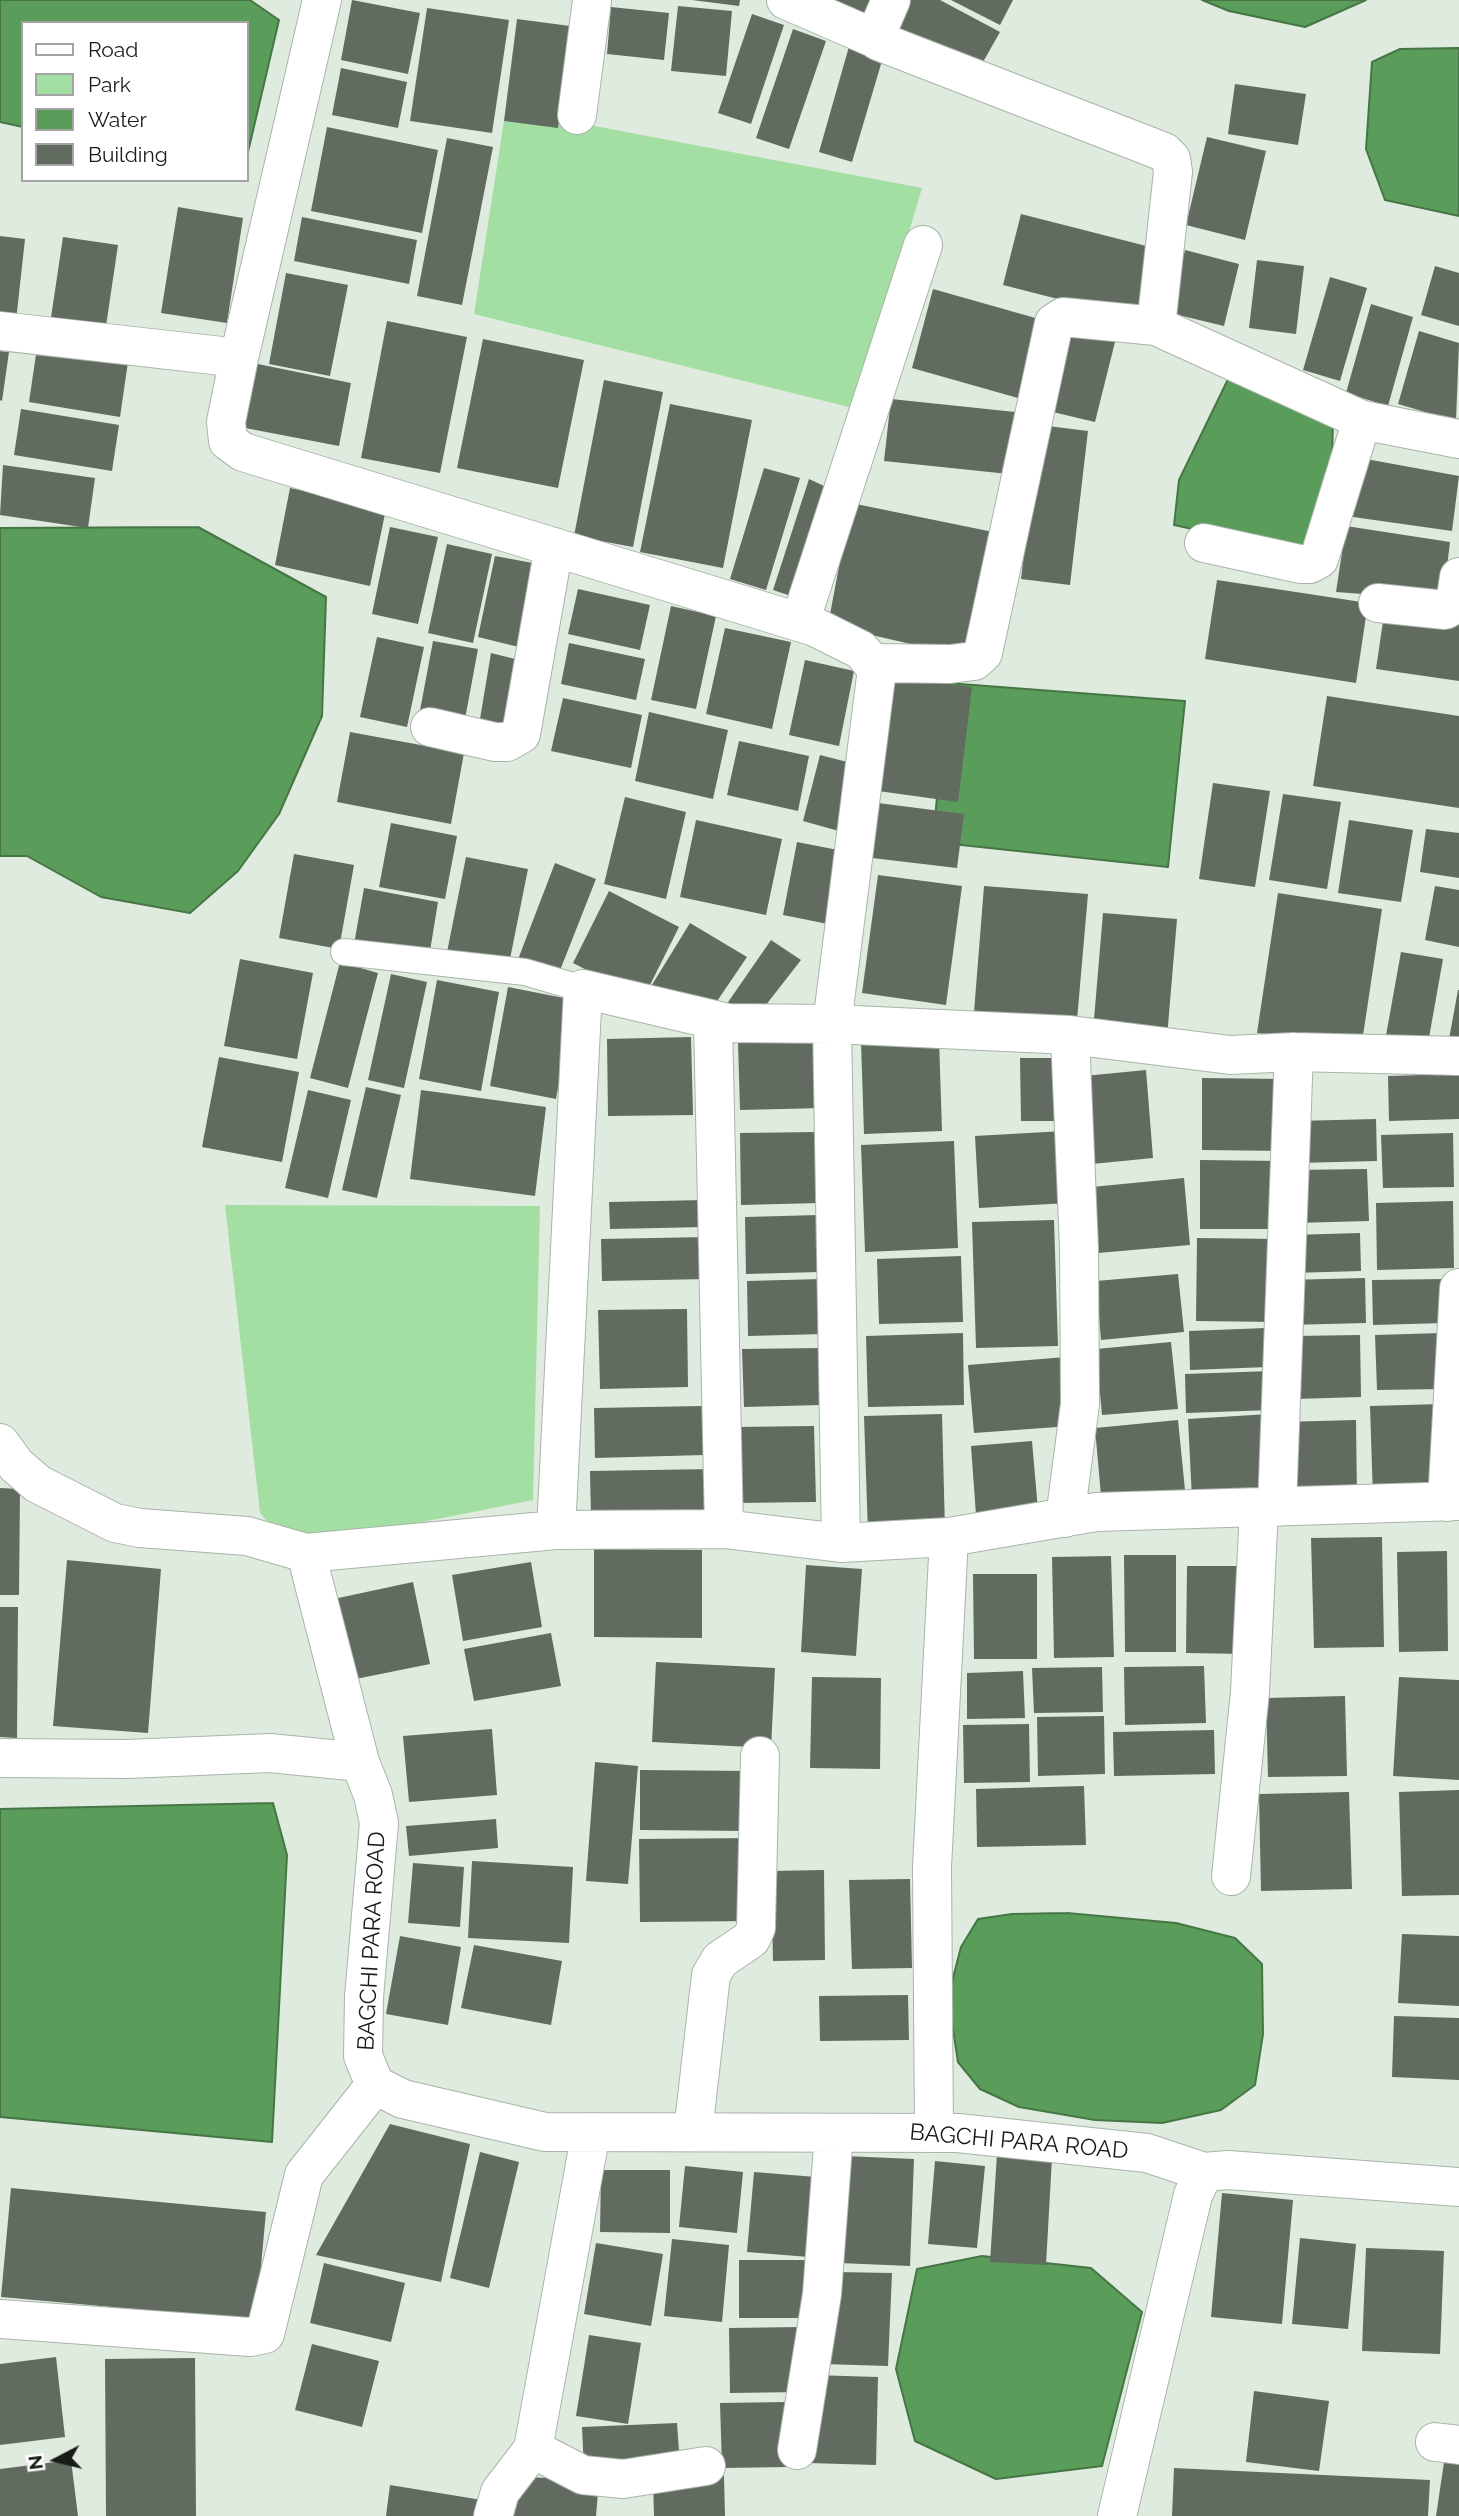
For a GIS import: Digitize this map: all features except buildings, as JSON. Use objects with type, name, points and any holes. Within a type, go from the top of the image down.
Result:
[{"type":"street","points":[[322,0],[239,358],[226,422],[228,441],[243,452],[800,622],[861,650],[875,663],[877,684],[832,1024],[841,1543]]},
{"type":"street","points":[[577,115],[592,0]]},
{"type":"street","points":[[786,0],[876,39],[1164,152],[1171,159],[1173,172],[1156,326]]},
{"type":"street","points":[[876,39],[891,0]]},
{"type":"street","points":[[800,622],[923,244]]},
{"type":"street","points":[[875,663],[950,664],[974,661],[983,653],[1051,336],[1058,318],[1156,326],[1362,420],[1459,439]]},
{"type":"street","points":[[0,331],[239,358]]},
{"type":"street","points":[[1204,543],[1300,565],[1319,559],[1362,420]]},
{"type":"street","points":[[430,727],[495,742],[507,742],[522,734],[554,547]]},
{"type":"street","points":[[1378,603],[1445,610],[1455,604],[1459,577]]},
{"type":"street","points":[[556,1530],[583,989],[713,1020],[770,1026],[832,1024],[1070,1035],[1230,1055],[1294,1052],[1459,1056]]},
{"type":"street","points":[[713,1020],[724,1529]]},
{"type":"street","points":[[1065,1518],[1080,1404],[1079,1248],[1070,1035]]},
{"type":"street","points":[[1231,1877],[1268,1508],[1294,1052]]},
{"type":"street","points":[[0,1443],[16,1465],[38,1484],[115,1523],[140,1528],[247,1536],[306,1553],[556,1530],[724,1529],[841,1543],[949,1537],[1096,1512],[1453,1501],[1459,1288]]},
{"type":"street","points":[[934,2132],[932,1867],[949,1537]]},
{"type":"street","name":"BAGCHI PARA ROAD","points":[[306,1553],[359,1762],[373,1795],[379,1823],[363,2056],[374,2085],[403,2099],[532,2129],[591,2132],[934,2132],[1147,2153],[1204,2172]]},
{"type":"street","points":[[0,1758],[127,1759],[270,1753],[359,1762]]},
{"type":"street","points":[[693,2132],[711,1975],[720,1960],[751,1939],[756,1928],[760,1756]]},
{"type":"street","points":[[0,2319],[250,2337],[265,2334],[304,2175],[374,2085]]},
{"type":"street","points":[[493,2516],[500,2492],[533,2449],[591,2132]]},
{"type":"street","points":[[797,2450],[822,2294],[834,2133]]},
{"type":"street","points":[[1117,2516],[1193,2195],[1204,2172],[1228,2170],[1459,2188]]},
{"type":"street","points":[[533,2449],[583,2474],[623,2479],[706,2466]]},
{"type":"lane","points":[[344,952],[525,972],[583,989]]},
{"type":"green space","points":[[504,121],[584,124],[922,188],[857,409],[474,314]]},
{"type":"green space","points":[[225,1205],[540,1206],[533,1500],[291,1548],[260,1513]]},
{"type":"water","points":[[0,0],[250,0],[279,20],[248,152],[248,21],[21,21],[21,127],[0,122]]},
{"type":"water","points":[[1202,0],[1366,0],[1305,27],[1229,11]]},
{"type":"water","points":[[1459,48],[1459,216],[1385,200],[1366,149],[1372,62],[1400,49]]},
{"type":"water","points":[[1232,371],[1333,418],[1332,462],[1303,553],[1174,525],[1179,480]]},
{"type":"water","points":[[198,527],[326,597],[322,716],[279,814],[238,871],[190,913],[101,897],[27,856],[0,856],[0,528]]},
{"type":"water","points":[[947,683],[1185,701],[1168,867],[933,842]]},
{"type":"water","points":[[273,1803],[287,1855],[272,2142],[0,2117],[0,1809]]},
{"type":"water","points":[[1067,1913],[1176,1923],[1235,1938],[1262,1964],[1263,2034],[1255,2085],[1221,2110],[1162,2123],[1095,2120],[1019,2107],[980,2089],[958,2062],[948,1997],[961,1947],[978,1919],[1012,1914]]},
{"type":"water","points":[[982,2256],[1091,2268],[1142,2312],[1102,2466],[996,2479],[915,2441],[896,2369],[917,2269]]}]
